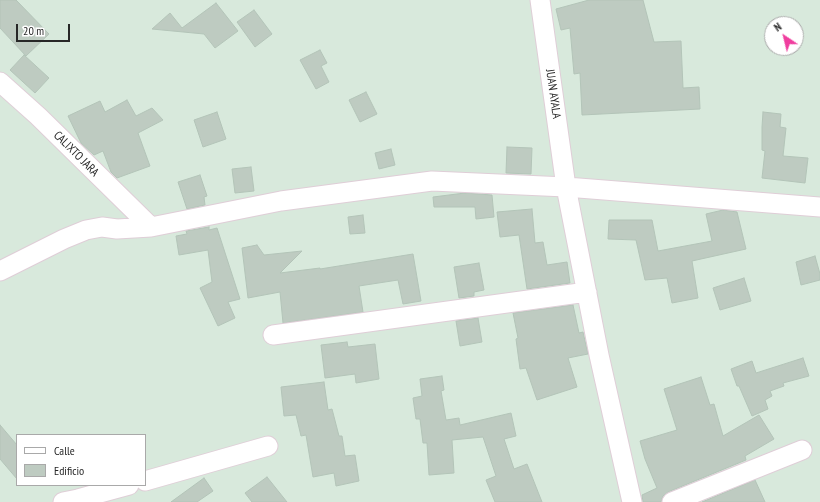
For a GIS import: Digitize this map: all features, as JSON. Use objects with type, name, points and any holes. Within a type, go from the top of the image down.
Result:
[{"type":"street","name":"JUAN AYALA","points":[[540,0],[566,187],[599,355],[632,502]]},
{"type":"street","name":"CALIXTO JARA","points":[[0,82],[38,116],[151,227]]},
{"type":"street","points":[[0,271],[64,239],[86,230],[102,227],[117,229],[151,227],[281,201],[432,181],[566,187],[820,206]]},
{"type":"street","points":[[274,336],[587,292]]},
{"type":"street","points":[[146,480],[268,446]]},
{"type":"street","points":[[672,502],[802,450]]},
{"type":"street","points":[[63,502],[125,486]]},
{"type":"building","points":[[0,0],[16,0],[49,34],[26,56],[0,28]]},
{"type":"building","points":[[589,0],[643,0],[654,42],[681,41],[683,88],[699,87],[700,109],[582,115],[580,73],[574,74],[570,28],[561,30],[556,9]]},
{"type":"building","points":[[216,3],[238,31],[215,48],[204,34],[152,29],[170,13],[182,28]]},
{"type":"building","points":[[254,10],[272,34],[255,47],[237,22]]},
{"type":"building","points":[[320,50],[327,63],[321,66],[329,82],[316,89],[300,60]]},
{"type":"building","points":[[24,55],[49,78],[35,93],[10,70]]},
{"type":"building","points":[[366,92],[377,114],[360,122],[349,100]]},
{"type":"building","points":[[127,100],[136,116],[152,108],[163,120],[138,133],[150,166],[117,178],[111,172],[103,151],[94,155],[81,143],[68,116],[100,101],[105,112]]},
{"type":"building","points":[[217,112],[226,139],[203,147],[194,120]]},
{"type":"building","points":[[763,112],[781,114],[780,127],[786,128],[783,156],[808,158],[805,183],[762,178],[765,151],[762,150]]},
{"type":"building","points":[[507,147],[532,148],[531,174],[506,173]]},
{"type":"building","points":[[391,149],[395,165],[379,169],[375,153]]},
{"type":"building","points":[[251,167],[254,191],[235,193],[232,169]]},
{"type":"building","points":[[200,175],[207,196],[204,197],[205,205],[187,209],[178,182]]},
{"type":"building","points":[[465,193],[492,195],[494,217],[476,219],[475,207],[434,207],[433,197]]},
{"type":"building","points":[[532,209],[535,243],[543,242],[547,265],[567,262],[570,283],[527,289],[519,235],[500,237],[497,212]]},
{"type":"building","points":[[723,210],[737,212],[746,249],[692,261],[698,298],[672,303],[667,278],[645,280],[636,240],[608,239],[609,220],[652,220],[658,251],[712,241],[706,214]]},
{"type":"building","points":[[363,215],[365,233],[350,234],[348,217]]},
{"type":"building","points":[[209,227],[209,230],[217,228],[240,299],[228,302],[235,318],[218,326],[200,288],[212,282],[208,250],[179,255],[176,236],[187,234],[186,231]]},
{"type":"building","points":[[257,245],[264,255],[302,251],[280,273],[320,269],[413,254],[421,301],[403,304],[398,280],[359,286],[363,312],[283,323],[280,292],[248,298],[242,248]]},
{"type":"building","points":[[815,256],[820,274],[820,280],[801,285],[796,262]]},
{"type":"building","points":[[479,263],[484,290],[474,292],[474,296],[459,298],[454,267]]},
{"type":"building","points":[[744,278],[751,301],[720,310],[713,288]]},
{"type":"building","points":[[573,305],[579,333],[583,332],[588,354],[568,358],[577,387],[537,400],[526,368],[520,369],[516,339],[518,338],[513,313]]},
{"type":"building","points":[[478,318],[482,342],[460,346],[456,321]]},
{"type":"building","points":[[347,342],[348,347],[375,344],[379,379],[356,383],[355,374],[325,378],[321,345]]},
{"type":"building","points":[[803,358],[809,376],[783,383],[784,386],[770,391],[772,396],[765,400],[768,409],[752,416],[739,386],[737,386],[731,369],[752,361],[756,373]]},
{"type":"building","points":[[442,376],[444,390],[441,391],[446,420],[459,418],[460,425],[511,413],[516,436],[504,439],[514,469],[527,464],[542,502],[495,502],[486,480],[496,476],[483,437],[452,440],[454,473],[429,475],[427,443],[423,443],[420,419],[416,419],[413,398],[422,396],[420,379]]},
{"type":"building","points":[[701,377],[710,405],[714,404],[723,436],[759,415],[774,439],[745,456],[746,460],[668,492],[663,496],[661,502],[643,502],[642,495],[657,488],[645,459],[640,441],[677,430],[664,389]]},
{"type":"building","points":[[324,382],[328,410],[332,409],[339,436],[342,436],[345,456],[355,455],[359,481],[336,486],[334,473],[313,477],[306,435],[301,436],[296,415],[284,416],[281,387]]},
{"type":"building","points":[[0,425],[16,444],[16,478],[0,459]]},
{"type":"building","points":[[267,477],[287,502],[252,502],[245,493]]},
{"type":"building","points":[[204,478],[213,491],[197,502],[171,502]]},
{"type":"building","points":[[755,480],[765,502],[702,502]]}]
